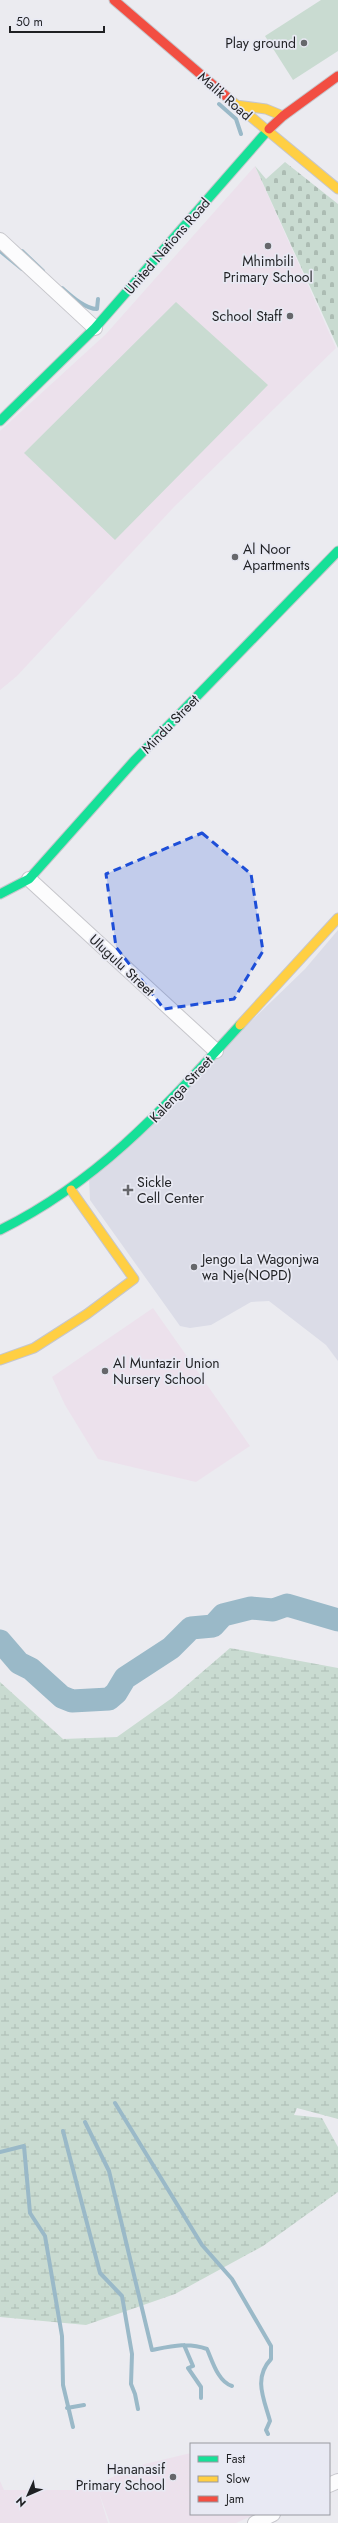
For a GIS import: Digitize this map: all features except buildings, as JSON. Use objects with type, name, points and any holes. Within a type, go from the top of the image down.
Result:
[{"type":"street","name":"Malik Road","points":[[124,2],[236,105],[338,189]]},
{"type":"street","name":"United Nations Road","points":[[0,421],[95,328],[267,131],[283,116],[338,76]]},
{"type":"street","points":[[236,105],[266,109],[283,116]]},
{"type":"street","points":[[0,240],[95,328]]},
{"type":"street","name":"Mindu Street","points":[[0,894],[29,879],[134,761],[338,551]]},
{"type":"street","name":"Ulugulu Street","points":[[29,879],[216,1051]]},
{"type":"street","name":"Kalenga Street","points":[[0,1230],[20,1221],[71,1190],[117,1154],[158,1115],[338,918]]},
{"type":"street","points":[[0,1360],[34,1348],[87,1314],[134,1279],[71,1190]]},
{"type":"street","points":[[255,2523],[271,2515]]},
{"type":"highlighted area","points":[[202,833],[251,874],[263,951],[234,999],[164,1009],[116,947],[106,874]]},
{"type":"shaded area","points":[[255,166],[336,348],[174,507],[17,676],[0,690],[0,431],[106,334]]},
{"type":"shaded area","points":[[338,930],[338,1361],[326,1345],[269,1301],[251,1302],[211,1325],[190,1328],[180,1326],[90,1200],[89,1178],[305,969]]},
{"type":"shaded area","points":[[153,1308],[250,1446],[196,1482],[98,1459],[65,1405],[52,1377]]},
{"type":"shaded area","name":"Hananasif Primary School","points":[[190,2453],[190,2515],[254,2515],[236,2523],[110,2523],[99,2493],[108,2523],[0,2523],[0,2481],[4,2490],[98,2490],[97,2486],[128,2468]]},
{"type":"green space","name":"Play ground","points":[[321,0],[338,0],[338,51],[293,80],[265,36]]},
{"type":"green space","points":[[285,162],[338,204],[338,348],[255,166],[266,179]]},
{"type":"green space","points":[[176,302],[268,385],[115,540],[24,453]]},
{"type":"green space","points":[[230,1648],[338,1668],[338,2119],[297,2108],[294,2115],[322,2118],[338,2147],[338,2192],[263,2246],[175,2294],[86,2325],[0,2317],[0,1682],[63,1739],[117,1737],[172,1698]]},
{"type":"waterway","points":[[219,104],[236,119],[241,134]]},
{"type":"waterway","points":[[0,251],[22,269]]},
{"type":"waterway","points":[[22,251],[43,271]]},
{"type":"waterway","points":[[62,288],[88,307],[97,309],[98,299]]},
{"type":"waterway","points":[[0,1641],[19,1663],[31,1669],[62,1697],[72,1701],[109,1699],[116,1693],[125,1678],[171,1648],[191,1628],[213,1626],[223,1615],[251,1608],[273,1610],[287,1605],[338,1620]]},
{"type":"waterway","points":[[115,2103],[202,2245],[232,2279],[271,2346],[271,2359],[262,2374],[261,2381],[263,2397],[270,2421],[266,2430],[268,2434]]},
{"type":"waterway","points":[[85,2122],[109,2171],[152,2350],[187,2345],[207,2349],[219,2375],[227,2384],[232,2386]]},
{"type":"waterway","points":[[63,2131],[100,2273],[122,2296],[132,2354],[131,2384],[138,2409]]},
{"type":"waterway","points":[[0,2152],[24,2146],[30,2213],[45,2236],[62,2336],[63,2385],[73,2427]]},
{"type":"waterway","points":[[184,2345],[193,2366],[188,2368],[201,2387],[201,2398]]},
{"type":"waterway","points":[[67,2408],[84,2405]]},
{"type":"traffic: fast","points":[[0,421],[95,328],[269,129]]},
{"type":"traffic: fast","points":[[0,894],[29,879],[134,761],[338,551]]},
{"type":"traffic: fast","points":[[0,1230],[36,1210],[70,1188],[101,1165],[158,1113],[240,1025]]},
{"type":"traffic: slow","points":[[227,97],[338,189]]},
{"type":"traffic: slow","points":[[236,105],[266,109],[283,116]]},
{"type":"traffic: slow","points":[[240,1025],[338,918]]},
{"type":"traffic: slow","points":[[0,1360],[34,1348],[87,1314],[134,1279],[71,1190]]},
{"type":"traffic: jam","points":[[114,0],[227,97]]},
{"type":"traffic: jam","points":[[269,129],[283,116],[338,76]]},
{"type":"place","name":"Play ground","points":[[304,43]]},
{"type":"place","name":"Mhimbili Primary School","points":[[268,246]]},
{"type":"place","name":"School Staff","points":[[290,316]]},
{"type":"place","name":"Al Noor Apartments","points":[[235,557]]},
{"type":"place","name":"Sickle Cell Center","points":[[128,1190]]},
{"type":"place","name":"Jengo La Wagonjwa wa Nje(NOPD)","points":[[194,1267]]},
{"type":"place","name":"Al Muntazir Union Nursery School","points":[[105,1371]]},
{"type":"place","name":"Hananasif Primary School","points":[[173,2477]]}]
